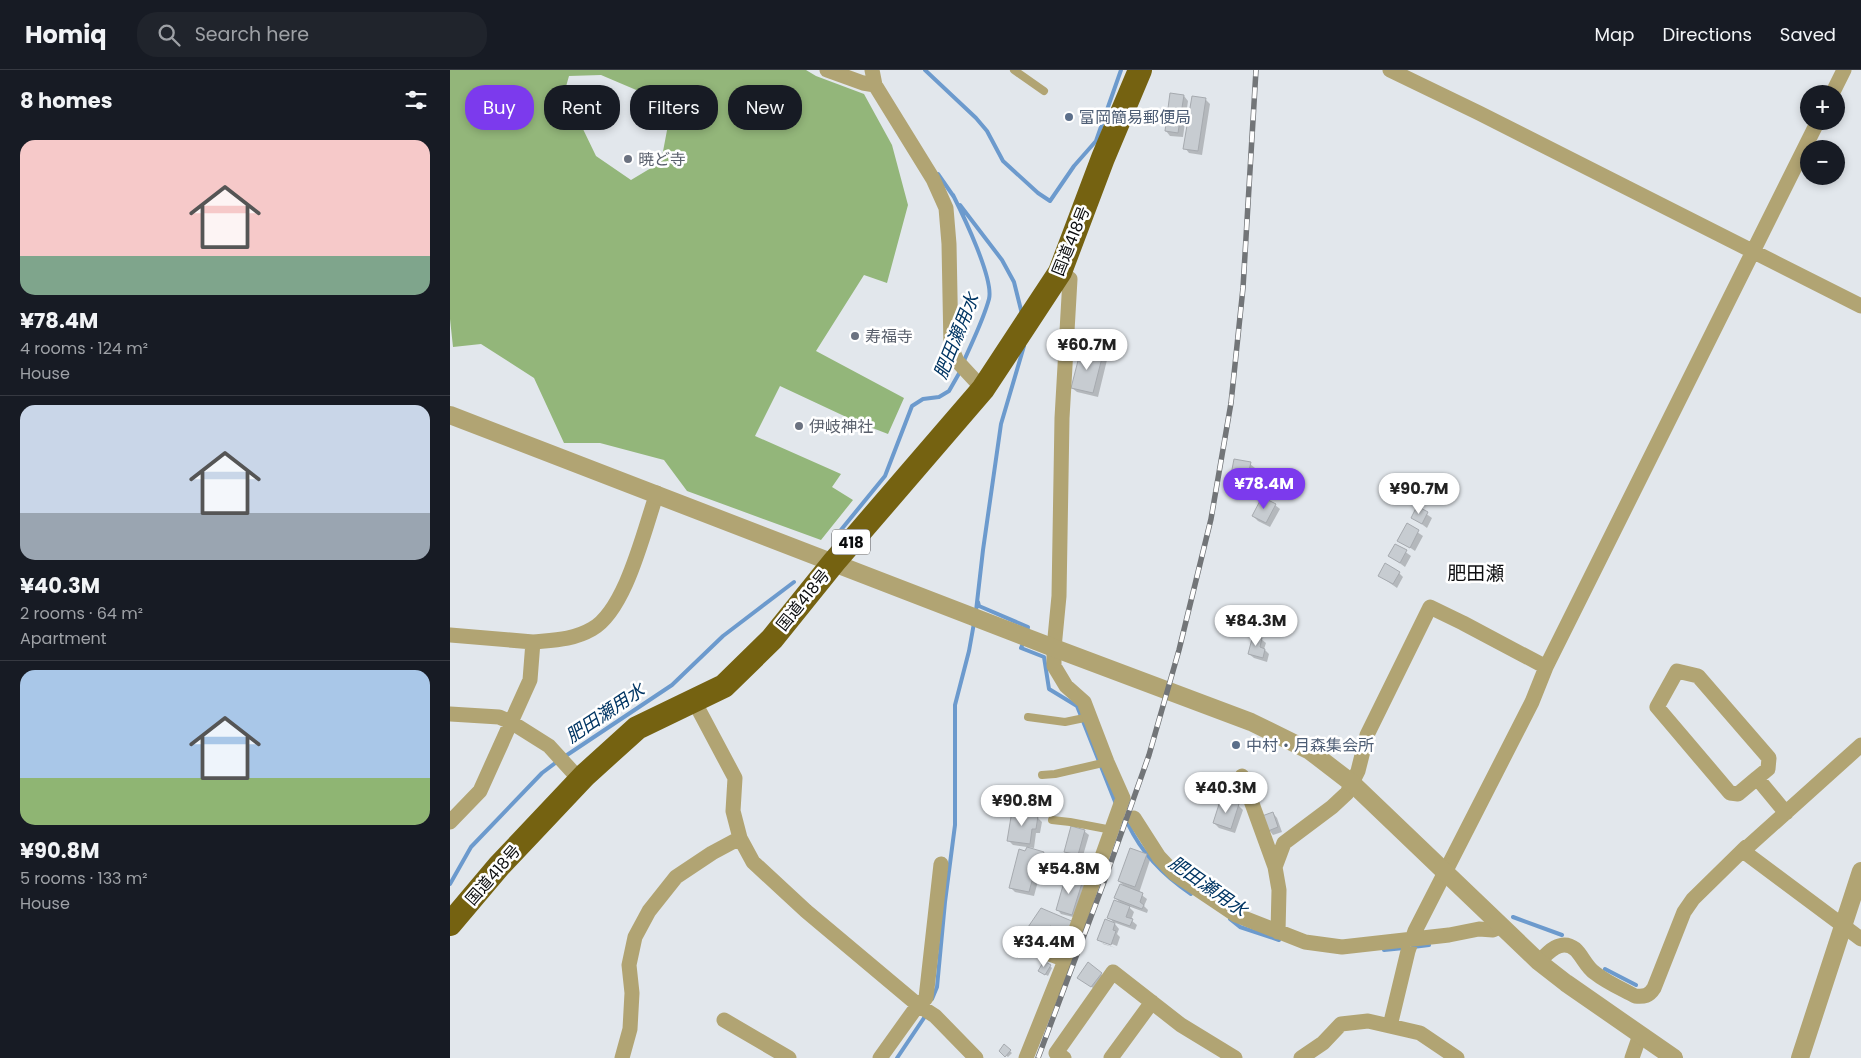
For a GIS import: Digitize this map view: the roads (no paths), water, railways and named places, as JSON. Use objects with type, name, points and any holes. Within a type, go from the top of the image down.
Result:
[{"type":"highway","name":"国道418号","points":[[450,924],[499,866],[580,780],[637,728],[724,686],[772,639],[834,562],[983,389],[1060,272],[1103,158],[1140,70]]},
{"type":"street","points":[[827,70],[863,83],[873,77],[933,179],[946,208],[949,244],[951,347],[957,361],[983,389]]},
{"type":"street","points":[[1390,70],[1861,306]]},
{"type":"street","points":[[1836,85],[1844,70]]},
{"type":"street","points":[[1390,1026],[1412,939],[1532,702],[1546,667],[1814,130]]},
{"type":"street","points":[[1026,1058],[1064,963],[1123,798],[1084,702],[1066,686],[1054,666],[1059,596],[1062,418],[1070,279],[1060,272]]},
{"type":"street","points":[[450,415],[657,493],[1054,648],[1252,722],[1278,734],[1310,751],[1352,784],[1539,962],[1674,1058]]},
{"type":"street","points":[[450,635],[533,642],[569,639],[593,628],[612,610],[626,583],[657,493]]},
{"type":"street","points":[[1275,867],[1284,843],[1332,808],[1347,793],[1352,784],[1367,735],[1430,607],[1546,667]]},
{"type":"street","points":[[450,822],[480,791],[530,680],[533,642]]},
{"type":"street","points":[[1677,671],[1698,676],[1769,758],[1768,769],[1757,778],[1738,794],[1730,793],[1657,707],[1677,671]]},
{"type":"street","points":[[694,701],[736,778],[733,810],[740,838],[753,862],[806,911],[918,1005],[935,1016],[976,1058]]},
{"type":"street","points":[[450,714],[500,717],[511,722],[549,746],[580,780]]},
{"type":"street","points":[[1743,851],[1861,745]]},
{"type":"street","points":[[1242,776],[1275,867],[1279,890],[1278,932]]},
{"type":"street","points":[[1757,778],[1786,813]]},
{"type":"street","points":[[1134,818],[1159,857],[1175,874],[1236,915],[1305,942],[1342,947],[1449,935],[1479,929],[1492,930],[1502,926]]},
{"type":"street","points":[[622,1058],[630,1029],[632,993],[629,965],[635,937],[649,911],[676,877],[712,853],[740,838]]},
{"type":"street","points":[[1539,962],[1556,946],[1565,945],[1575,949],[1584,963],[1595,974],[1636,996],[1643,997],[1650,994],[1684,912],[1692,899],[1746,847],[1743,851]]},
{"type":"street","points":[[1743,851],[1861,939]]},
{"type":"street","points":[[880,1058],[918,1005],[926,998],[941,864]]},
{"type":"street","points":[[1800,1058],[1861,871]]},
{"type":"street","points":[[1064,1058],[1056,1053],[1113,972],[1181,1025],[1236,1058]]},
{"type":"street","points":[[1111,1058],[1152,1002]]},
{"type":"street","points":[[724,1020],[788,1058]]},
{"type":"street","points":[[1301,1058],[1323,1043],[1341,1024],[1368,1021],[1420,1033],[1457,1058]]},
{"type":"street","points":[[1632,1058],[1640,1035]]},
{"type":"lane","points":[[1014,70],[1044,91]]},
{"type":"lane","points":[[1028,717],[1065,722],[1089,717]]},
{"type":"lane","points":[[1042,775],[1055,774],[1107,762]]},
{"type":"lane","points":[[1052,820],[1112,830]]},
{"type":"lane","points":[[1036,865],[1056,867],[1095,879]]},
{"type":"lane","points":[[1012,944],[1064,963]]},
{"type":"waterway","points":[[925,70],[976,118],[987,131],[1003,161],[1038,193],[1050,201],[1074,166],[1096,141],[1121,70]]},
{"type":"waterway","name":"肥田瀬用水","points":[[938,174],[954,197]]},
{"type":"waterway","name":"肥田瀬用水","points":[[953,195],[977,247],[987,277],[989,290],[989,299],[984,315],[963,363]]},
{"type":"waterway","name":"肥田瀬用水","points":[[960,205],[1002,260],[1014,282],[1022,314]]},
{"type":"waterway","name":"肥田瀬用水","points":[[976,611],[1001,424],[1024,346]]},
{"type":"waterway","name":"肥田瀬用水","points":[[836,536],[885,476],[912,406],[923,399],[939,397],[949,391],[961,370]]},
{"type":"waterway","name":"肥田瀬用水","points":[[564,757],[672,685],[723,636],[794,582]]},
{"type":"waterway","name":"肥田瀬用水","points":[[978,602],[979,606],[1028,627],[1027,632]]},
{"type":"waterway","name":"肥田瀬用水","points":[[932,999],[937,987],[955,825],[955,705],[974,623]]},
{"type":"waterway","name":"肥田瀬用水","points":[[1024,641],[1021,648],[1044,657],[1049,689],[1077,706],[1116,804]]},
{"type":"waterway","name":"肥田瀬用水","points":[[450,884],[471,847],[542,773],[558,761]]},
{"type":"waterway","name":"肥田瀬用水","points":[[1122,818],[1123,822],[1128,824],[1140,845],[1155,864],[1191,894]]},
{"type":"waterway","name":"肥田瀬用水","points":[[1513,917],[1562,935]]},
{"type":"waterway","name":"肥田瀬用水","points":[[1230,919],[1240,927],[1279,940]]},
{"type":"waterway","name":"肥田瀬用水","points":[[1413,947],[1429,945]]},
{"type":"waterway","name":"肥田瀬用水","points":[[1384,950],[1404,948]]},
{"type":"waterway","name":"肥田瀬用水","points":[[1605,969],[1636,985]]},
{"type":"waterway","name":"肥田瀬用水","points":[[897,1058],[926,1015]]},
{"type":"railway","points":[[1038,1058],[1149,755],[1179,650],[1211,519],[1231,403],[1243,288],[1256,70]]},
{"type":"place","name":"富岡簡易郵便局","points":[[1069,117]]},
{"type":"place","name":"暁ど寺","points":[[628,159]]},
{"type":"place","name":"寿福寺","points":[[855,336]]},
{"type":"place","name":"伊岐神社","points":[[799,426]]},
{"type":"place","name":"中村・月森集会所","points":[[1236,745]]},
{"type":"district","name":"肥田瀬","points":[[1476,573]]}]
